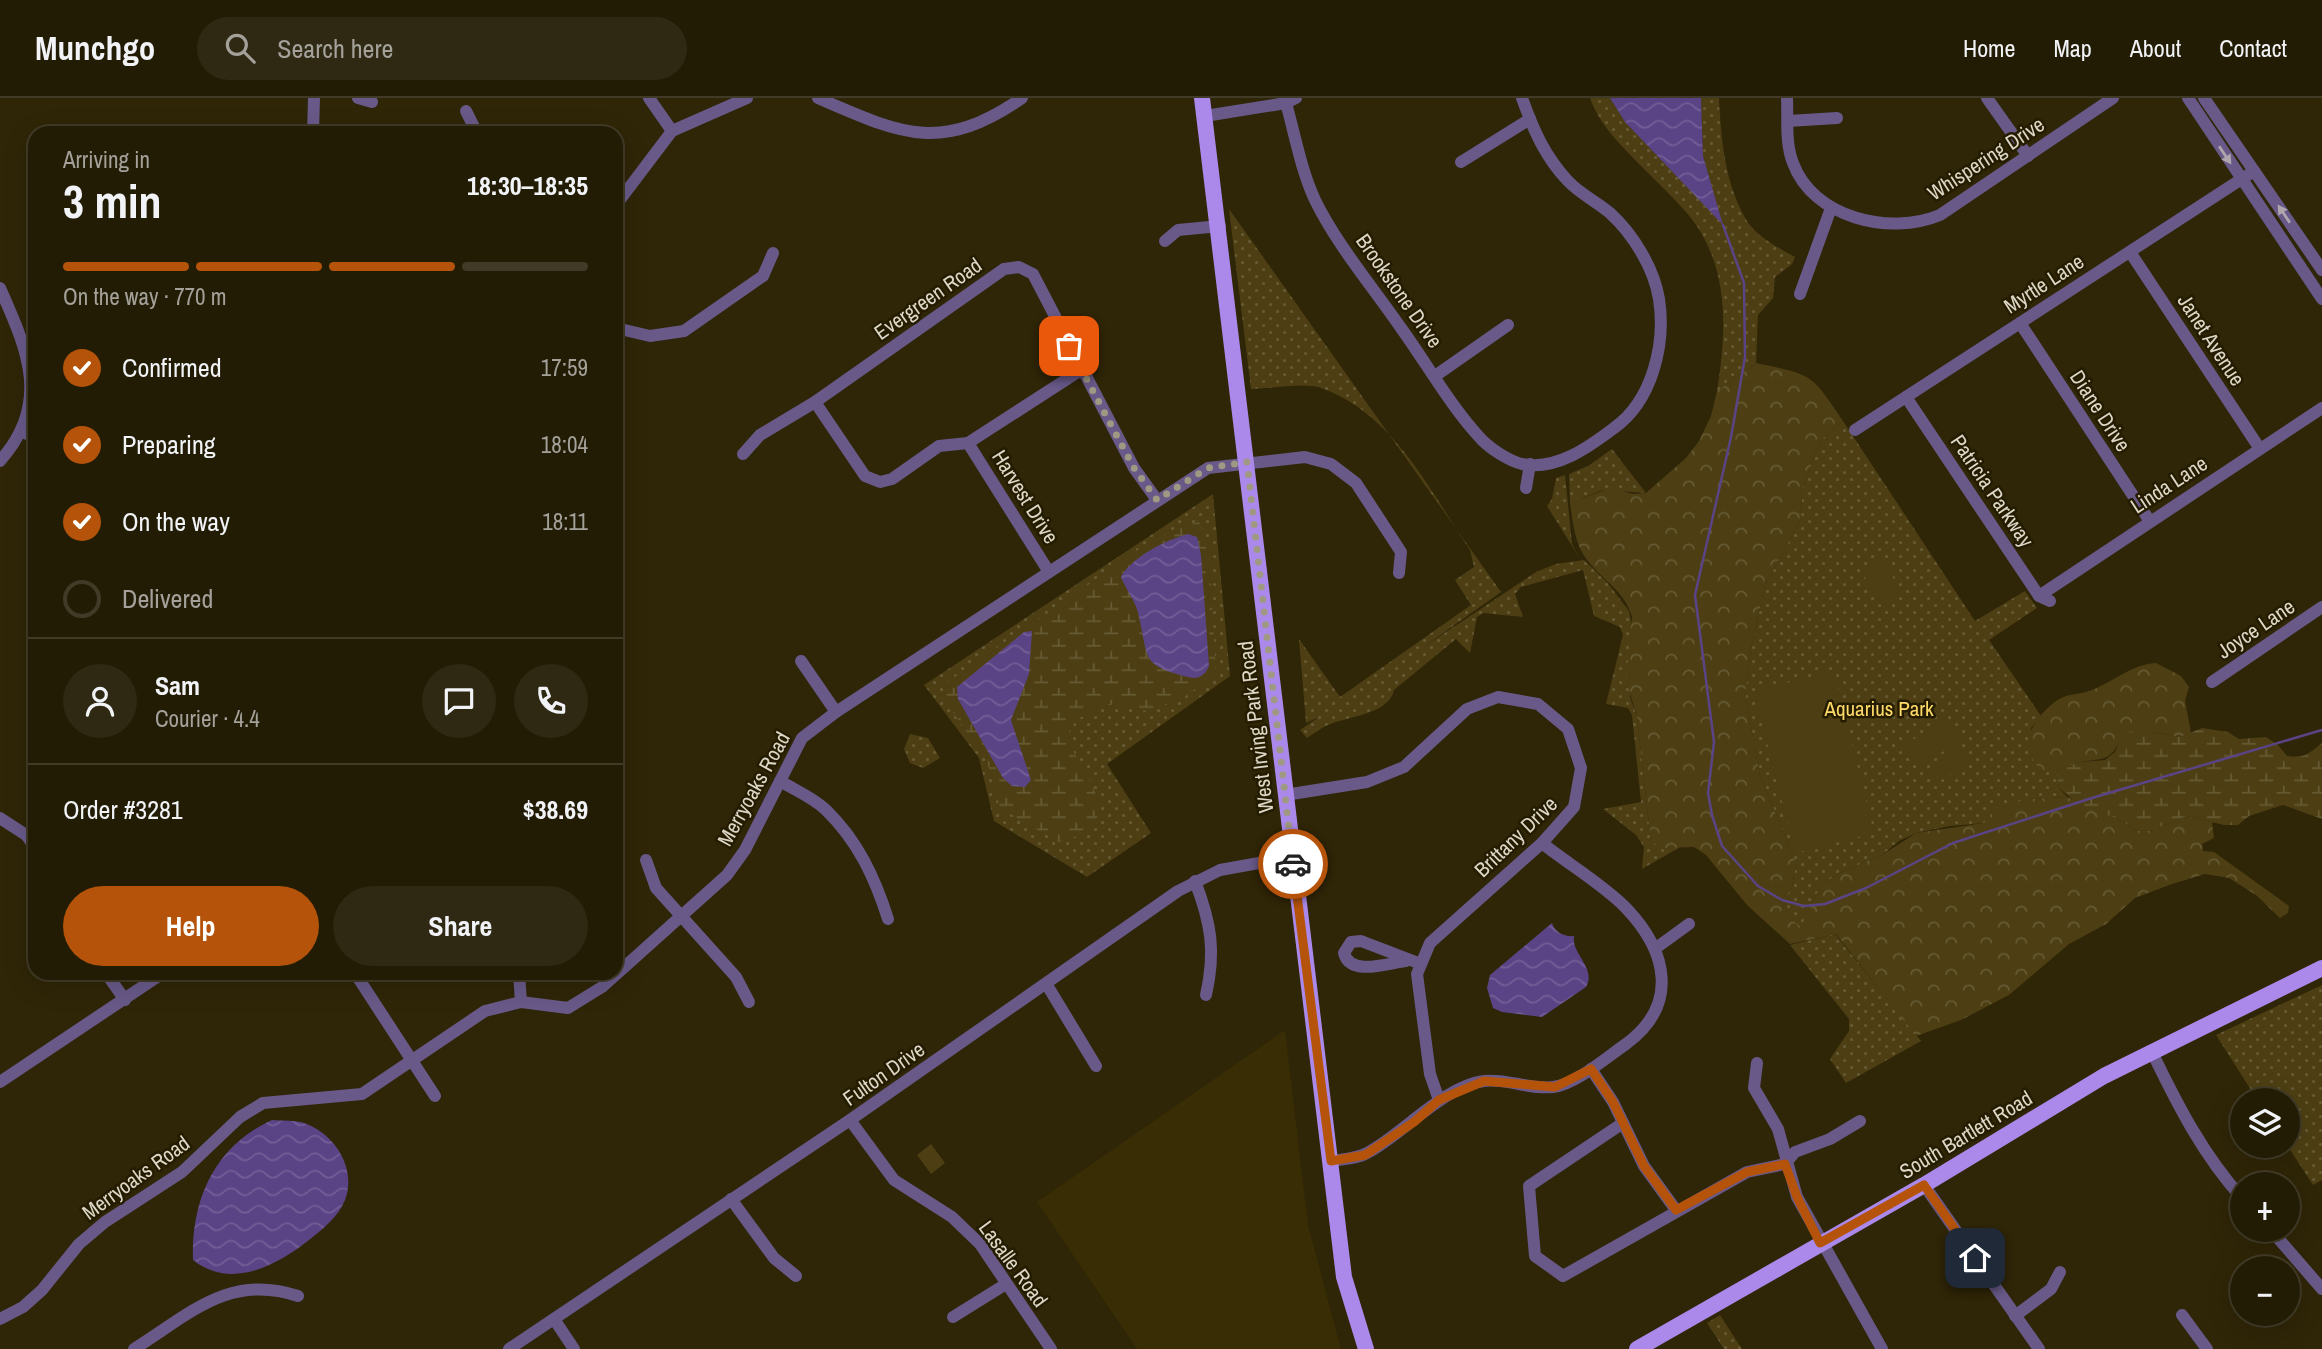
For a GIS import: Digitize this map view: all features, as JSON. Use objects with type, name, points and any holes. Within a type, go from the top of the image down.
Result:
[{"type":"main road","name":"West Irving Park Road","points":[[1202,98],[1220,226],[1292,857],[1344,1277],[1366,1349]]},
{"type":"main road","name":"South Bartlett Road","points":[[1637,1349],[1924,1185],[2104,1076],[2322,968]]},
{"type":"street","points":[[313,126],[314,98]]},
{"type":"street","points":[[358,98],[372,102]]},
{"type":"street","points":[[649,98],[672,131]]},
{"type":"street","points":[[623,196],[672,131],[747,98]]},
{"type":"street","points":[[818,98],[898,129],[938,135],[983,122],[1021,98]]},
{"type":"street","points":[[1522,98],[1551,161],[1578,191],[1610,213],[1639,249],[1659,299],[1660,321],[1650,381],[1638,406],[1595,442],[1566,458],[1530,464],[1526,488]]},
{"type":"street","name":"Whispering Drive","points":[[1787,98],[1789,150],[1800,179],[1831,208],[1881,222],[1915,223],[1940,215],[2113,98]]},
{"type":"street","points":[[1987,98],[2028,156]]},
{"type":"street","points":[[2188,98],[2241,179],[2318,284],[2322,299]]},
{"type":"street","points":[[2204,98],[2322,270]]},
{"type":"street","points":[[1205,116],[1291,101]]},
{"type":"street","name":"Brookstone Drive","points":[[1291,101],[1306,176],[1327,221],[1483,441],[1514,460],[1530,464]]},
{"type":"street","points":[[466,111],[474,126]]},
{"type":"street","points":[[1788,121],[1837,118]]},
{"type":"street","points":[[1461,162],[1530,119]]},
{"type":"street","name":"Myrtle Lane","points":[[1855,429],[2254,171]]},
{"type":"street","points":[[1800,294],[1831,208]]},
{"type":"street","points":[[1165,241],[1178,230],[1220,226]]},
{"type":"street","name":"Janet Avenue","points":[[2130,252],[2260,449]]},
{"type":"street","points":[[623,330],[650,336],[684,331],[763,276],[773,253]]},
{"type":"street","name":"Evergreen Road","points":[[743,454],[760,436],[815,402],[1004,270],[1019,267],[1033,274],[1134,468],[1157,500]]},
{"type":"street","points":[[0,288],[28,358]]},
{"type":"street","name":"Diane Drive","points":[[2020,323],[2149,520]]},
{"type":"street","points":[[1435,376],[1508,325]]},
{"type":"street","points":[[815,402],[865,476],[880,482],[892,480],[939,446],[968,443],[1081,370]]},
{"type":"street","name":"Patricia Parkway","points":[[1906,397],[2045,598]]},
{"type":"street","points":[[0,461],[20,431],[28,402]]},
{"type":"street","name":"Linda Lane","points":[[2045,598],[2149,520],[2322,408]]},
{"type":"street","points":[[20,431],[28,435]]},
{"type":"street","name":"Harvest Drive","points":[[968,443],[1049,572]]},
{"type":"street","name":"Merryoaks Road","points":[[623,969],[681,918],[733,867],[802,738],[836,712],[1208,468],[1305,457],[1331,464],[1356,483],[1401,552],[1399,573]]},
{"type":"street","name":"Joyce Lane","points":[[2212,682],[2322,607]]},
{"type":"street","points":[[801,661],[836,712]]},
{"type":"street","name":"Brittany Drive","points":[[1285,795],[1367,782],[1404,767],[1467,709],[1498,697],[1519,699],[1544,708],[1568,729],[1581,768],[1574,807],[1542,843],[1430,943],[1421,964]]},
{"type":"street","points":[[780,781],[825,809],[857,846],[875,878],[888,919]]},
{"type":"street","points":[[0,818],[28,838]]},
{"type":"street","points":[[1331,1161],[1365,1155],[1414,1122],[1439,1100],[1484,1081],[1555,1087],[1591,1069],[1641,1033],[1660,1005],[1663,975],[1656,948],[1626,908],[1542,843]]},
{"type":"street","name":"Fulton Drive","points":[[509,1349],[850,1120],[1195,881],[1220,870],[1292,857]]},
{"type":"street","points":[[646,860],[656,888],[736,977],[749,1002]]},
{"type":"street","points":[[1195,881],[1204,905],[1213,952],[1206,995]]},
{"type":"street","points":[[1656,948],[1689,924]]},
{"type":"street","points":[[1406,961],[1421,964],[1417,974],[1430,1074],[1439,1100]]},
{"type":"street","points":[[111,980],[125,1000]]},
{"type":"street","points":[[0,1082],[153,980]]},
{"type":"street","points":[[360,980],[435,1096]]},
{"type":"street","points":[[519,980],[521,1002]]},
{"type":"street","name":"Merryoaks Road","points":[[0,1319],[23,1307],[42,1290],[79,1244],[105,1222],[182,1172],[240,1117],[263,1103],[362,1094],[410,1058],[485,1011],[521,1002],[568,1008],[610,980]]},
{"type":"street","points":[[1047,985],[1096,1066]]},
{"type":"street","points":[[2152,1052],[2184,1117],[2220,1174],[2230,1185]]},
{"type":"street","points":[[1757,1063],[1754,1088],[1778,1129],[1785,1164],[1797,1197],[1820,1243],[1882,1349]]},
{"type":"street","points":[[1591,1069],[1623,1123],[1644,1166],[1676,1210]]},
{"type":"street","name":"Lasalle Road","points":[[850,1120],[894,1180],[952,1217],[980,1244],[1051,1349]]},
{"type":"street","points":[[1623,1123],[1529,1186],[1535,1256],[1563,1276],[1747,1172],[1785,1164],[1795,1152],[1830,1139],[1860,1121]]},
{"type":"street","points":[[1924,1185],[2039,1349]]},
{"type":"street","points":[[731,1199],[774,1258],[796,1276]]},
{"type":"street","points":[[2283,1242],[2320,1280]]},
{"type":"street","points":[[2015,1316],[2051,1289],[2060,1272]]},
{"type":"street","points":[[953,1317],[1006,1284]]},
{"type":"street","points":[[134,1349],[219,1296],[239,1289],[270,1289],[298,1296]]},
{"type":"street","points":[[2182,1315],[2207,1349]]},
{"type":"street","points":[[554,1319],[574,1349]]},
{"type":"shaded area","points":[[1285,1030],[1308,1225],[1341,1349],[1137,1349],[1037,1202]]},
{"type":"green space","points":[[1590,98],[1610,98],[1625,122],[1722,223],[1703,156],[1701,98],[1719,98],[1729,177],[1740,207],[1756,232],[1795,257],[1792,264],[1775,277],[1773,298],[1758,315],[1756,363],[1717,391],[1723,344],[1722,297],[1711,252],[1686,212],[1612,135]]},
{"type":"green space","points":[[1229,209],[1389,435],[1369,416],[1346,400],[1321,388],[1297,386],[1251,389]]},
{"type":"green space","points":[[1756,363],[1789,370],[1809,379],[1824,393],[1843,421],[1820,441],[1802,490],[1801,519],[1765,585],[1751,649],[1745,694],[1760,776],[1796,862],[1792,887],[1781,912],[1801,927],[1821,885],[1841,872],[1882,855],[1916,833],[1984,823],[2000,805],[2030,799],[2067,797],[2116,818],[2138,831],[2150,831],[2187,816],[2212,822],[2214,838],[2202,844],[2203,851],[2214,852],[2289,906],[2288,913],[2280,918],[2256,895],[2229,878],[2205,874],[2172,884],[2135,898],[2106,924],[2069,944],[2009,995],[1961,1020],[1916,1036],[1836,934],[1790,944],[1747,905],[1706,855],[1694,847],[1663,848],[1651,842],[1637,717],[1626,680],[1632,617],[1624,599],[1581,551],[1574,531],[1570,503],[1610,488],[1634,494],[1646,493],[1686,458],[1699,441],[1711,416],[1717,391]]},
{"type":"green space","name":"Aquarius Park","points":[[1843,421],[1975,621],[2025,591],[2037,608],[1989,640],[2041,716],[2031,728],[2044,771],[2056,771],[2059,788],[2067,797],[2030,799],[1985,823],[1916,833],[1899,841],[1882,855],[1841,872],[1821,885],[1801,928],[1781,912],[1792,887],[1796,862],[1760,776],[1745,694],[1751,649],[1765,585],[1801,519],[1802,490],[1820,441]]},
{"type":"green space","points":[[1389,435],[1408,456],[1457,530]]},
{"type":"green space","points":[[1612,449],[1646,493],[1603,490],[1570,503],[1569,474],[1588,466]]},
{"type":"green space","points":[[1565,475],[1572,544],[1579,557],[1547,506],[1552,499],[1556,478]]},
{"type":"green space","points":[[1213,494],[1230,676],[1107,764],[1151,833],[1087,877],[994,821],[979,758],[924,685]]},
{"type":"green space","points":[[1199,522],[1209,547],[1216,673],[1183,698],[1147,711],[1103,703],[1075,721],[1067,739],[1091,783],[1101,811],[1087,833],[1059,842],[1000,808],[987,761],[946,702],[945,684],[1134,552],[1166,534]]},
{"type":"green space","points":[[1457,530],[1501,592],[1422,648],[1536,572],[1556,564],[1584,560],[1607,582],[1629,611],[1632,626],[1630,697],[1637,717],[1651,842],[1682,846],[1642,869],[1644,847],[1636,835],[1603,809],[1641,802],[1632,715],[1628,708],[1606,704],[1623,635],[1620,627],[1594,616],[1583,570],[1521,587],[1515,594],[1523,617],[1483,613],[1477,617],[1470,653],[1456,639],[1394,690],[1384,705],[1376,710],[1326,726],[1307,738],[1300,730],[1319,717],[1306,723],[1299,639],[1340,697],[1471,605],[1455,580],[1474,567],[1470,550]]},
{"type":"green space","points":[[1881,560],[1903,592],[1883,605],[1862,573]]},
{"type":"green space","points":[[2156,663],[2181,676],[2189,687],[2185,701],[2191,733],[2180,737],[2154,732],[2119,741],[2109,756],[2077,763],[2054,772],[2045,771],[2036,765],[2031,755],[2029,739],[2034,725],[2050,706],[2065,697],[2092,690],[2130,670]]},
{"type":"green space","points":[[1834,671],[1874,833],[1795,853],[1754,691]]},
{"type":"green space","points":[[1946,717],[1961,739],[1919,768],[1904,746]]},
{"type":"green space","points":[[2202,728],[2228,732],[2239,739],[2266,737],[2278,745],[2287,756],[2293,757],[2303,756],[2322,743],[2322,819],[2283,805],[2249,816],[2238,825],[2224,825],[2187,816],[2150,831],[2138,831],[2116,818],[2079,805],[2059,788],[2056,771],[2080,762],[2105,760],[2115,752],[2119,741],[2129,732],[2142,730],[2180,737]]},
{"type":"green space","points":[[910,734],[928,738],[940,758],[923,768],[910,763],[904,749]]},
{"type":"green space","points":[[1959,749],[1968,763],[1938,782],[1929,768]]},
{"type":"green space","points":[[1835,934],[1921,1041],[1846,1083],[1830,1059],[1849,1031],[1849,1019],[1790,945]]},
{"type":"green space","points":[[2322,985],[2322,1180],[2313,1185],[2295,1158],[2300,1158],[2300,1088],[2250,1088],[2216,1035]]},
{"type":"green space","points":[[931,1144],[945,1163],[931,1174],[917,1155]]},
{"type":"green space","points":[[1720,1315],[1742,1349],[1724,1349],[1707,1323]]},
{"type":"water","points":[[1610,98],[1701,98],[1703,156],[1723,225],[1625,122]]},
{"type":"water","points":[[1188,534],[1197,537],[1201,555],[1209,666],[1203,674],[1195,678],[1162,669],[1150,659],[1138,612],[1121,577],[1133,562],[1151,550]]},
{"type":"water","points":[[1032,631],[1029,674],[1011,720],[1031,780],[1025,787],[1012,786],[1003,778],[958,699],[957,687],[1024,632]]},
{"type":"water","points":[[1552,923],[1561,934],[1574,936],[1576,949],[1588,974],[1586,987],[1542,1017],[1502,1012],[1493,1008],[1487,988],[1490,975]]},
{"type":"water","points":[[272,1120],[304,1123],[325,1135],[334,1144],[341,1154],[348,1176],[345,1200],[320,1232],[268,1266],[238,1274],[208,1269],[193,1260],[193,1238],[196,1216],[210,1177],[235,1144]]},
{"type":"waterway","points":[[1723,225],[1744,283],[1745,357],[1731,437],[1695,595],[1714,742],[1708,793],[1712,815],[1722,846],[1758,886],[1782,900],[1804,906],[1825,904],[1866,888],[1953,843],[2092,798],[2322,730]]},
{"type":"way so far","points":[[1069,346],[1134,468],[1157,500],[1208,468],[1247,462],[1293,864]]},
{"type":"route","points":[[1293,864],[1331,1161],[1365,1155],[1414,1122],[1439,1100],[1484,1081],[1555,1087],[1591,1069],[1613,1102],[1644,1166],[1676,1210],[1747,1172],[1785,1164],[1797,1197],[1820,1243],[1924,1185],[1975,1258]]}]
